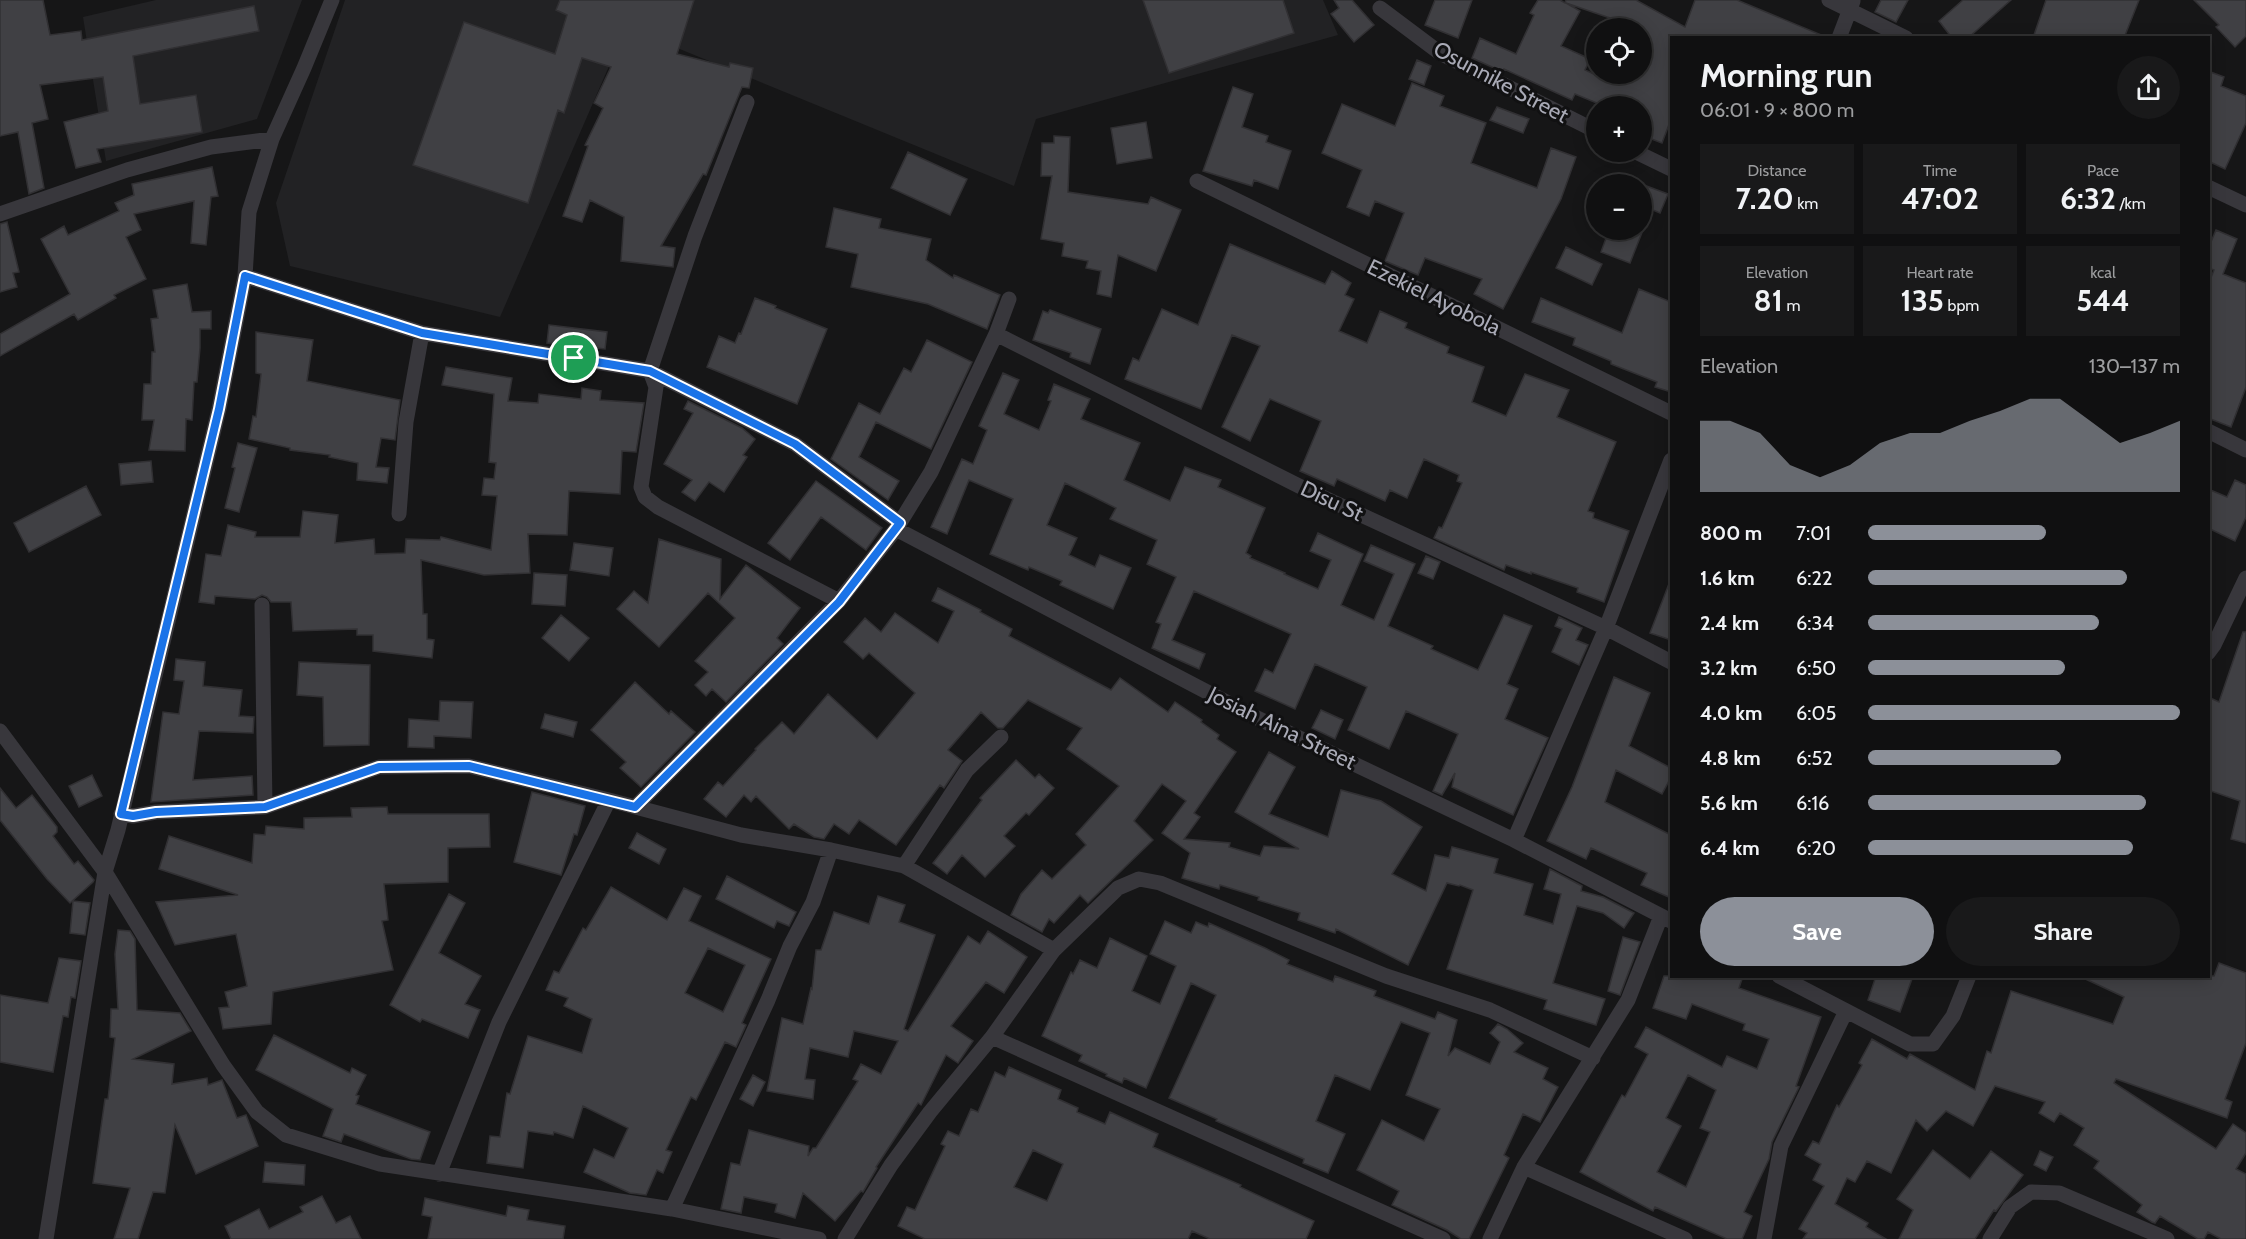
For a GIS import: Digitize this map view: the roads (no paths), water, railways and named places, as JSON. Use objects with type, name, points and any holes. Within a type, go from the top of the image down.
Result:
[{"type":"street","points":[[46,1239],[105,873],[219,409],[245,276],[249,212],[272,139],[332,0]]},
{"type":"street","points":[[1829,0],[1852,5],[1903,36]]},
{"type":"street","points":[[1840,36],[1852,5]]},
{"type":"street","name":"Osunnike Street","points":[[1380,8],[1440,53],[1586,126]]},
{"type":"street","points":[[747,102],[695,236],[650,371],[656,387],[641,487],[645,497],[658,507],[839,602]]},
{"type":"street","points":[[0,214],[127,170],[211,147],[272,139]]},
{"type":"street","points":[[1652,160],[1670,169]]},
{"type":"street","name":"Ezekiel Ayobola","points":[[1197,181],[1670,413]]},
{"type":"street","points":[[2210,188],[2246,205]]},
{"type":"street","name":"Josiah Aina Street","points":[[245,276],[422,333],[650,371],[795,444],[898,526],[1251,715],[1514,840],[1666,918]]},
{"type":"street","points":[[635,807],[839,602],[898,526],[931,472],[996,334],[1009,299]]},
{"type":"street","points":[[399,514],[406,422],[422,333]]},
{"type":"street","name":"Disu St","points":[[996,334],[1305,489],[1606,628],[1670,661]]},
{"type":"street","points":[[2210,432],[2246,450]]},
{"type":"street","points":[[1514,840],[1606,628],[1670,463]]},
{"type":"street","points":[[2210,650],[2246,578]]},
{"type":"street","points":[[262,605],[265,807]]},
{"type":"street","points":[[0,731],[105,873],[223,1065],[257,1112],[286,1135],[380,1164],[672,1209],[759,1233],[819,1239]]},
{"type":"street","points":[[904,866],[967,770],[1001,737]]},
{"type":"street","points":[[121,814],[133,816],[156,812],[265,807],[379,767],[469,766],[741,835],[831,850],[904,866],[1054,950]]},
{"type":"street","points":[[439,1174],[499,1022],[609,800]]},
{"type":"street","points":[[672,1209],[768,1000],[790,946],[813,902],[831,850]]},
{"type":"street","points":[[845,1239],[891,1165],[930,1112],[992,1037],[1054,950],[1118,888],[1139,879],[1160,883],[1386,976],[1490,1010],[1593,1058]]},
{"type":"street","points":[[1490,1239],[1524,1167],[1628,1000],[1666,918]]},
{"type":"street","points":[[1783,978],[1910,1044],[1933,1044],[1953,1016],[1968,978]]},
{"type":"street","points":[[1764,1239],[1781,1146],[1846,1011]]},
{"type":"street","points":[[992,1037],[1443,1239]]},
{"type":"street","points":[[1524,1167],[1685,1239]]},
{"type":"street","points":[[1990,1239],[2010,1207],[2031,1192],[2059,1193],[2167,1239]]}]
